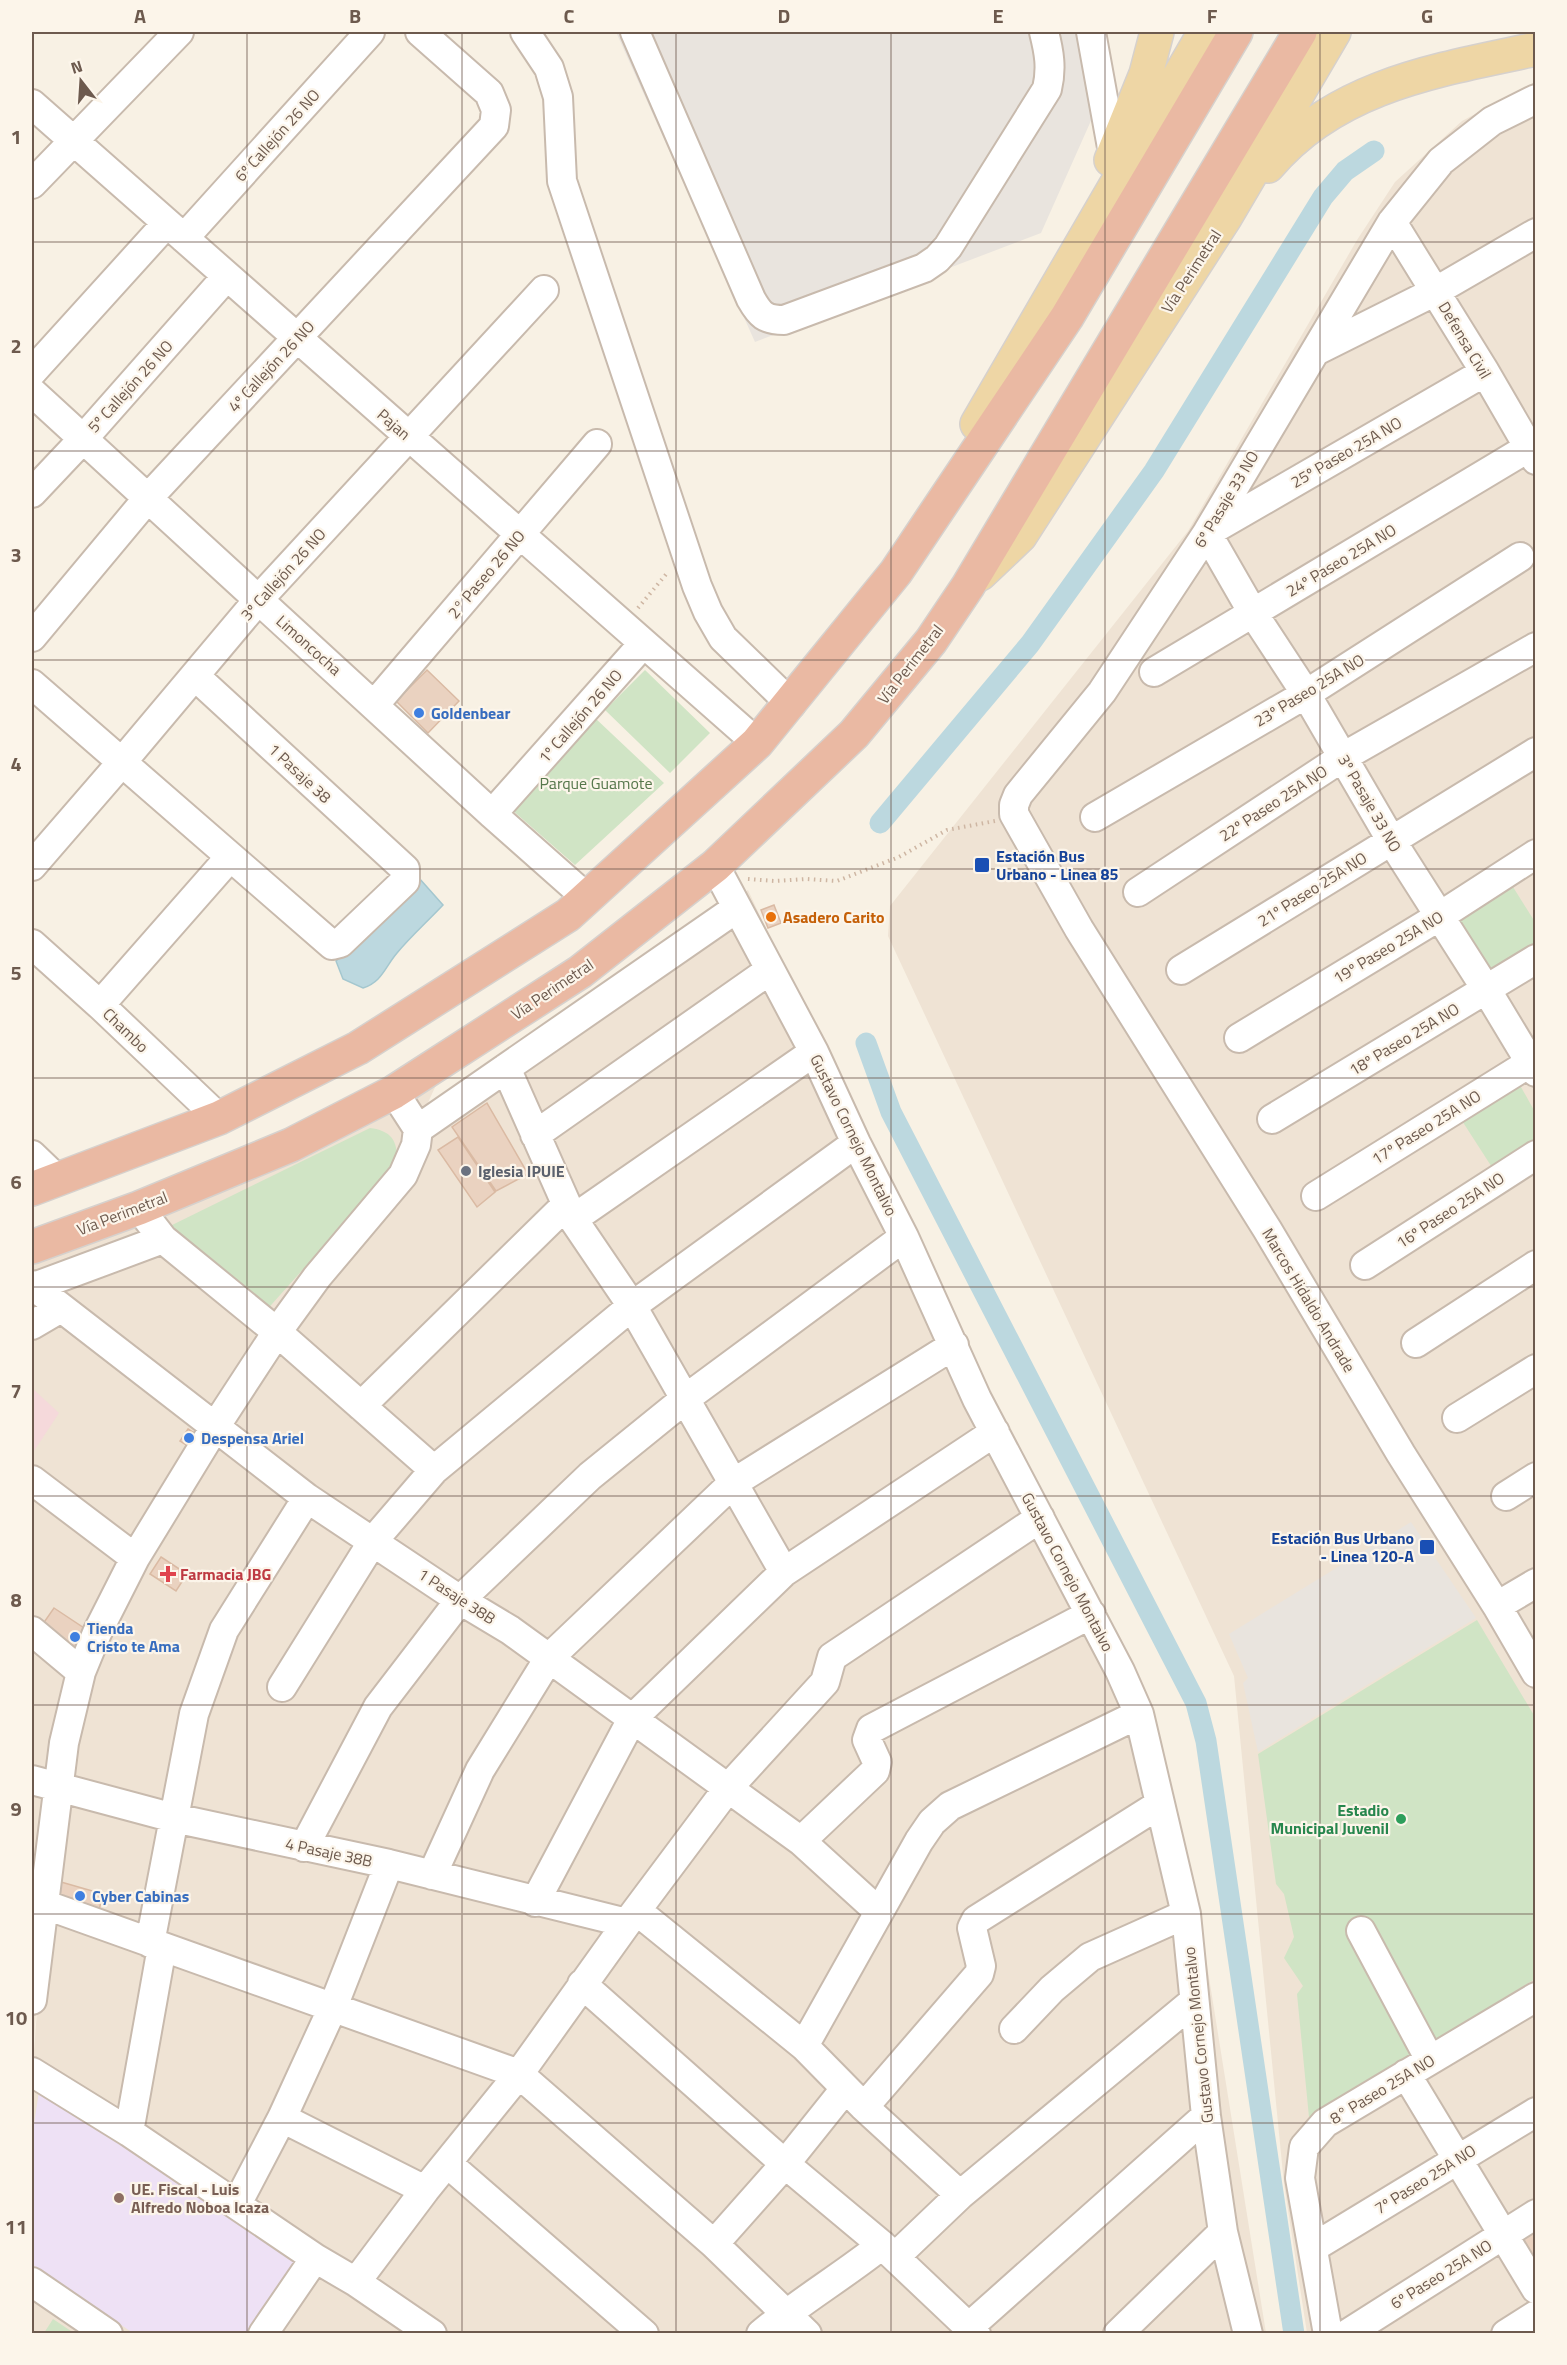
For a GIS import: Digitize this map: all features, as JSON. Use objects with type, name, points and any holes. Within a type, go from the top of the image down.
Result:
[{"type":"highway","points":[[44,1184],[219,1118],[358,1048],[568,915],[757,743],[896,572],[1067,317],[1236,32]]},
{"type":"highway","name":"Vía Perimetral","points":[[32,1248],[139,1208],[291,1145],[394,1092],[580,972],[725,886],[930,641],[968,586],[1300,32]]},
{"type":"main road","points":[[1080,244],[1113,153],[1146,74],[1156,32]]},
{"type":"main road","points":[[896,572],[910,527],[994,398],[1080,244],[1205,32]]},
{"type":"main road","name":"Vía Perimetral","points":[[968,586],[1020,536],[1226,216],[1334,32]]},
{"type":"main road","points":[[1226,216],[1275,157],[1304,132],[1350,102],[1386,85],[1423,73],[1536,50]]},
{"type":"street","points":[[32,184],[179,32]]},
{"type":"street","name":"6º Callejón 26 NO","points":[[32,372],[175,231],[370,32]]},
{"type":"street","name":"4º Callejón 26 NO","points":[[32,637],[148,498],[494,126],[496,110],[489,93],[420,32]]},
{"type":"street","points":[[525,32],[549,68],[558,97],[562,181],[697,586],[723,638],[790,704]]},
{"type":"street","points":[[635,32],[751,299],[760,315],[770,320],[784,320],[924,268],[948,247],[1047,89],[1051,73],[1051,57],[1044,32]]},
{"type":"street","points":[[1091,32],[1113,153]]},
{"type":"street","name":"6º Pasaje 33 NO","points":[[1014,814],[1014,804],[1018,795],[1102,692],[1207,533],[1392,222],[1441,161],[1492,121],[1536,99]]},
{"type":"street","name":"Pajan","points":[[32,104],[757,743]]},
{"type":"street","name":"Defensa Civil","points":[[1392,222],[1485,372],[1532,454]]},
{"type":"street","points":[[1316,351],[1436,291],[1536,233]]},
{"type":"street","name":"5º Callejón 26 NO","points":[[32,493],[83,439],[227,276]]},
{"type":"street","name":"3º Callejón 26 NO","points":[[32,866],[259,599],[544,290]]},
{"type":"street","name":"25º Paseo 25A NO","points":[[1207,533],[1485,372]]},
{"type":"street","name":"Limoncocha","points":[[32,392],[375,704],[492,814],[587,898]]},
{"type":"street","name":"2° Paseo 26 NO","points":[[375,704],[597,444]]},
{"type":"street","name":"24º Paseo 25A NO","points":[[1154,672],[1532,454]]},
{"type":"street","name":"3º Pasaje 33 NO","points":[[1207,533],[1253,613],[1344,756],[1391,840],[1534,1064]]},
{"type":"street","name":"23º Paseo 25A NO","points":[[1095,817],[1305,694],[1520,557]]},
{"type":"street","name":"1º Callejón 26 NO","points":[[492,814],[633,635]]},
{"type":"street","name":"22º Paseo 25A NO","points":[[1138,892],[1344,756],[1536,647]]},
{"type":"street","name":"1 Pasaje 38","points":[[195,676],[405,869],[405,881],[340,943],[332,945],[230,857]]},
{"type":"street","points":[[32,684],[230,857],[100,1005]]},
{"type":"street","name":"21º Paseo 25A NO","points":[[1181,970],[1536,752]]},
{"type":"street","name":"Marcos Hidaldo Andrade","points":[[1014,814],[1079,929],[1267,1229],[1401,1454],[1497,1605],[1536,1673]]},
{"type":"street","name":"19º Paseo 25A NO","points":[[1239,1038],[1440,916],[1536,854]]},
{"type":"street","points":[[418,1129],[506,1068],[725,886]]},
{"type":"street","name":"Gustavo Cornejo Montalvo","points":[[725,886],[814,1052],[856,1143],[904,1237],[977,1399],[1091,1614],[1139,1714],[1186,1914],[1206,2116],[1223,2232],[1248,2334]]},
{"type":"street","name":"Chambo","points":[[32,944],[219,1118]]},
{"type":"street","name":"18º Paseo 25A NO","points":[[1272,1119],[1536,959]]},
{"type":"street","points":[[535,1135],[770,970]]},
{"type":"street","points":[[361,1406],[570,1212],[814,1052]]},
{"type":"street","name":"17º Paseo 25A NO","points":[[1316,1196],[1534,1064]]},
{"type":"street","points":[[506,1068],[570,1212],[632,1306],[784,1572]]},
{"type":"street","points":[[32,2000],[37,1902],[64,1743],[81,1672],[135,1558],[215,1426],[277,1332],[317,1277],[403,1175],[416,1145],[418,1129],[394,1092]]},
{"type":"street","points":[[282,1688],[373,1541],[434,1470],[632,1306],[856,1143]]},
{"type":"street","points":[[32,1155],[44,1184]]},
{"type":"street","name":"16º Paseo 25A NO","points":[[1365,1265],[1536,1155]]},
{"type":"street","points":[[139,1208],[163,1239],[277,1332],[434,1470]]},
{"type":"street","points":[[304,1846],[378,1707],[460,1600],[591,1476],[685,1399],[904,1237]]},
{"type":"street","points":[[33,1286],[163,1239]]},
{"type":"street","points":[[1416,1343],[1536,1265]]},
{"type":"street","name":"1 Pasaje 38B","points":[[33,1286],[307,1498],[460,1600],[510,1630],[801,1840],[879,1912]]},
{"type":"street","points":[[32,1325],[61,1308]]},
{"type":"street","points":[[432,1875],[480,1770],[549,1658],[732,1483],[954,1345]]},
{"type":"street","points":[[1457,1418],[1536,1370]]},
{"type":"street","points":[[535,1902],[632,1719],[784,1572],[995,1432]]},
{"type":"street","points":[[1506,1496],[1536,1477]]},
{"type":"street","points":[[32,1480],[135,1558]]},
{"type":"street","points":[[129,2132],[174,1818],[194,1714],[224,1630],[307,1498]]},
{"type":"street","points":[[356,2282],[425,2190],[519,2074],[582,1984],[728,1788],[825,1682],[832,1657],[1040,1518]]},
{"type":"street","points":[[1497,1605],[1536,1583]]},
{"type":"street","points":[[801,1840],[875,1771],[877,1762],[867,1740],[871,1729],[1091,1614]]},
{"type":"street","points":[[32,1631],[81,1672]]},
{"type":"street","points":[[804,2046],[919,1840],[932,1822],[950,1806],[1139,1714]]},
{"type":"street","name":"4 Pasaje 38B","points":[[32,1780],[174,1818],[389,1864],[535,1902],[632,1917],[804,2046],[854,2098],[960,2195]]},
{"type":"street","points":[[714,2244],[785,2164],[980,1974],[981,1966],[972,1928],[976,1920],[1160,1804]]},
{"type":"street","points":[[237,2204],[282,2118],[333,2007],[389,1864]]},
{"type":"street","points":[[37,1902],[519,2074],[714,2244],[807,2334]]},
{"type":"street","points":[[1014,2029],[1052,1989],[1090,1958],[1186,1914]]},
{"type":"street","points":[[1362,1931],[1431,2060]]},
{"type":"street","points":[[582,1984],[785,2164],[889,2251],[973,2330],[1206,2116]]},
{"type":"street","name":"8° Paseo 25A NO","points":[[1329,2334],[1300,2178],[1304,2147],[1325,2123],[1536,1997]]},
{"type":"street","points":[[761,2334],[786,2313],[841,2277],[889,2251],[1194,2001]]},
{"type":"street","points":[[32,2072],[129,2132],[432,2334]]},
{"type":"street","points":[[1406,2074],[1536,2289]]},
{"type":"street","name":"7º Paseo 25A NO","points":[[1314,2247],[1536,2112]]},
{"type":"street","points":[[282,2118],[425,2190]]},
{"type":"street","points":[[447,2163],[644,2334]]},
{"type":"street","name":"6º Paseo 25A NO","points":[[1347,2334],[1536,2214]]},
{"type":"street","points":[[1118,2334],[1223,2232]]},
{"type":"street","points":[[263,2334],[315,2258]]},
{"type":"street","points":[[32,2282],[108,2334]]},
{"type":"street","points":[[1506,2334],[1536,2315]]},
{"type":"path","points":[[633,635],[669,572]]},
{"type":"path","points":[[725,886],[736,880],[750,879],[837,881],[899,856],[946,830],[998,820],[1014,814]]},
{"type":"shaded area","points":[[616,32],[1101,32],[1110,78],[1041,233],[755,342]]},
{"type":"shaded area","points":[[1535,82],[1535,2333],[1307,2333],[1284,2184],[1234,1676],[888,936],[890,906],[1188,531],[1357,240],[1395,182],[1462,121]]},
{"type":"shaded area","points":[[748,890],[982,1394],[1144,1690],[1198,1909],[1266,2333],[32,2333],[32,2078],[45,1902],[82,1672],[43,1904],[32,2071],[32,1246],[447,1061],[421,1118]]},
{"type":"shaded area","points":[[32,1388],[59,1413],[32,1454]]},
{"type":"shaded area","points":[[1411,1522],[1476,1618],[1258,1752],[1243,1683],[1248,1678],[1229,1634]]},
{"type":"shaded area","name":"UE. Fiscal - Luis Alfredo Noboa Icaza","points":[[40,2085],[297,2260],[246,2334],[133,2333],[32,2264],[32,2137]]},
{"type":"green space","points":[[645,670],[710,733],[670,773],[605,710]]},
{"type":"green space","name":"Parque Guamote","points":[[594,717],[664,783],[575,865],[511,809]]},
{"type":"green space","points":[[1508,879],[1535,922],[1535,947],[1484,979],[1446,918]]},
{"type":"green space","points":[[1516,1078],[1535,1112],[1535,1146],[1495,1172],[1457,1113]]},
{"type":"green space","points":[[370,1128],[384,1132],[392,1139],[395,1144],[397,1164],[264,1313],[168,1227]]},
{"type":"green space","name":"Estadio Municipal Juvenil","points":[[1477,1620],[1535,1717],[1535,1979],[1309,2117],[1297,1994],[1303,1986],[1284,1958],[1294,1937],[1284,1894],[1276,1884],[1258,1754]]},
{"type":"green space","points":[[53,2319],[74,2333],[44,2333]]},
{"type":"water","points":[[419,878],[443,905],[402,947],[375,982],[363,988],[343,979],[336,961]]},
{"type":"building","points":[[427,670],[459,701],[428,733],[396,701]]},
{"type":"building","name":"Asadero Carito","points":[[774,905],[781,923],[768,928],[761,910]]},
{"type":"building","points":[[487,1103],[528,1174],[496,1191],[452,1127]]},
{"type":"building","name":"Iglesia IPUIE","points":[[458,1137],[495,1192],[477,1207],[438,1150]]},
{"type":"building","name":"Despensa Ariel","points":[[188,1429],[199,1436],[191,1448],[180,1441]]},
{"type":"building","name":"Farmacia JBG","points":[[161,1557],[187,1574],[176,1591],[150,1574]]},
{"type":"building","points":[[54,1608],[87,1630],[73,1650],[40,1628]]},
{"type":"building","name":"Cyber Cabinas","points":[[61,1882],[103,1894],[99,1910],[57,1898]]},
{"type":"building","points":[[1531,2229],[1536,2236],[1536,2268],[1513,2240]]},
{"type":"waterway","points":[[880,823],[1030,644],[1154,471],[1323,197],[1345,171],[1374,151]]},
{"type":"waterway","points":[[866,1043],[891,1112],[1196,1703],[1206,1741],[1294,2334]]},
{"type":"place","name":"Goldenbear","points":[[419,713]]},
{"type":"place","name":"Estación Bus Urbano - Linea 85","points":[[982,865]]},
{"type":"place","name":"Asadero Carito","points":[[771,917]]},
{"type":"place","name":"Iglesia IPUIE","points":[[466,1171]]},
{"type":"place","name":"Despensa Ariel","points":[[189,1438]]},
{"type":"place","name":"Estación Bus Urbano - Linea 120-A","points":[[1427,1547]]},
{"type":"place","name":"Farmacia JBG","points":[[168,1574]]},
{"type":"place","name":"Tienda Cristo te Ama","points":[[75,1637]]},
{"type":"place","name":"Estadio Municipal Juvenil","points":[[1401,1819]]},
{"type":"place","name":"Cyber Cabinas","points":[[80,1896]]},
{"type":"place","name":"UE. Fiscal - Luis Alfredo Noboa Icaza","points":[[119,2198]]}]
